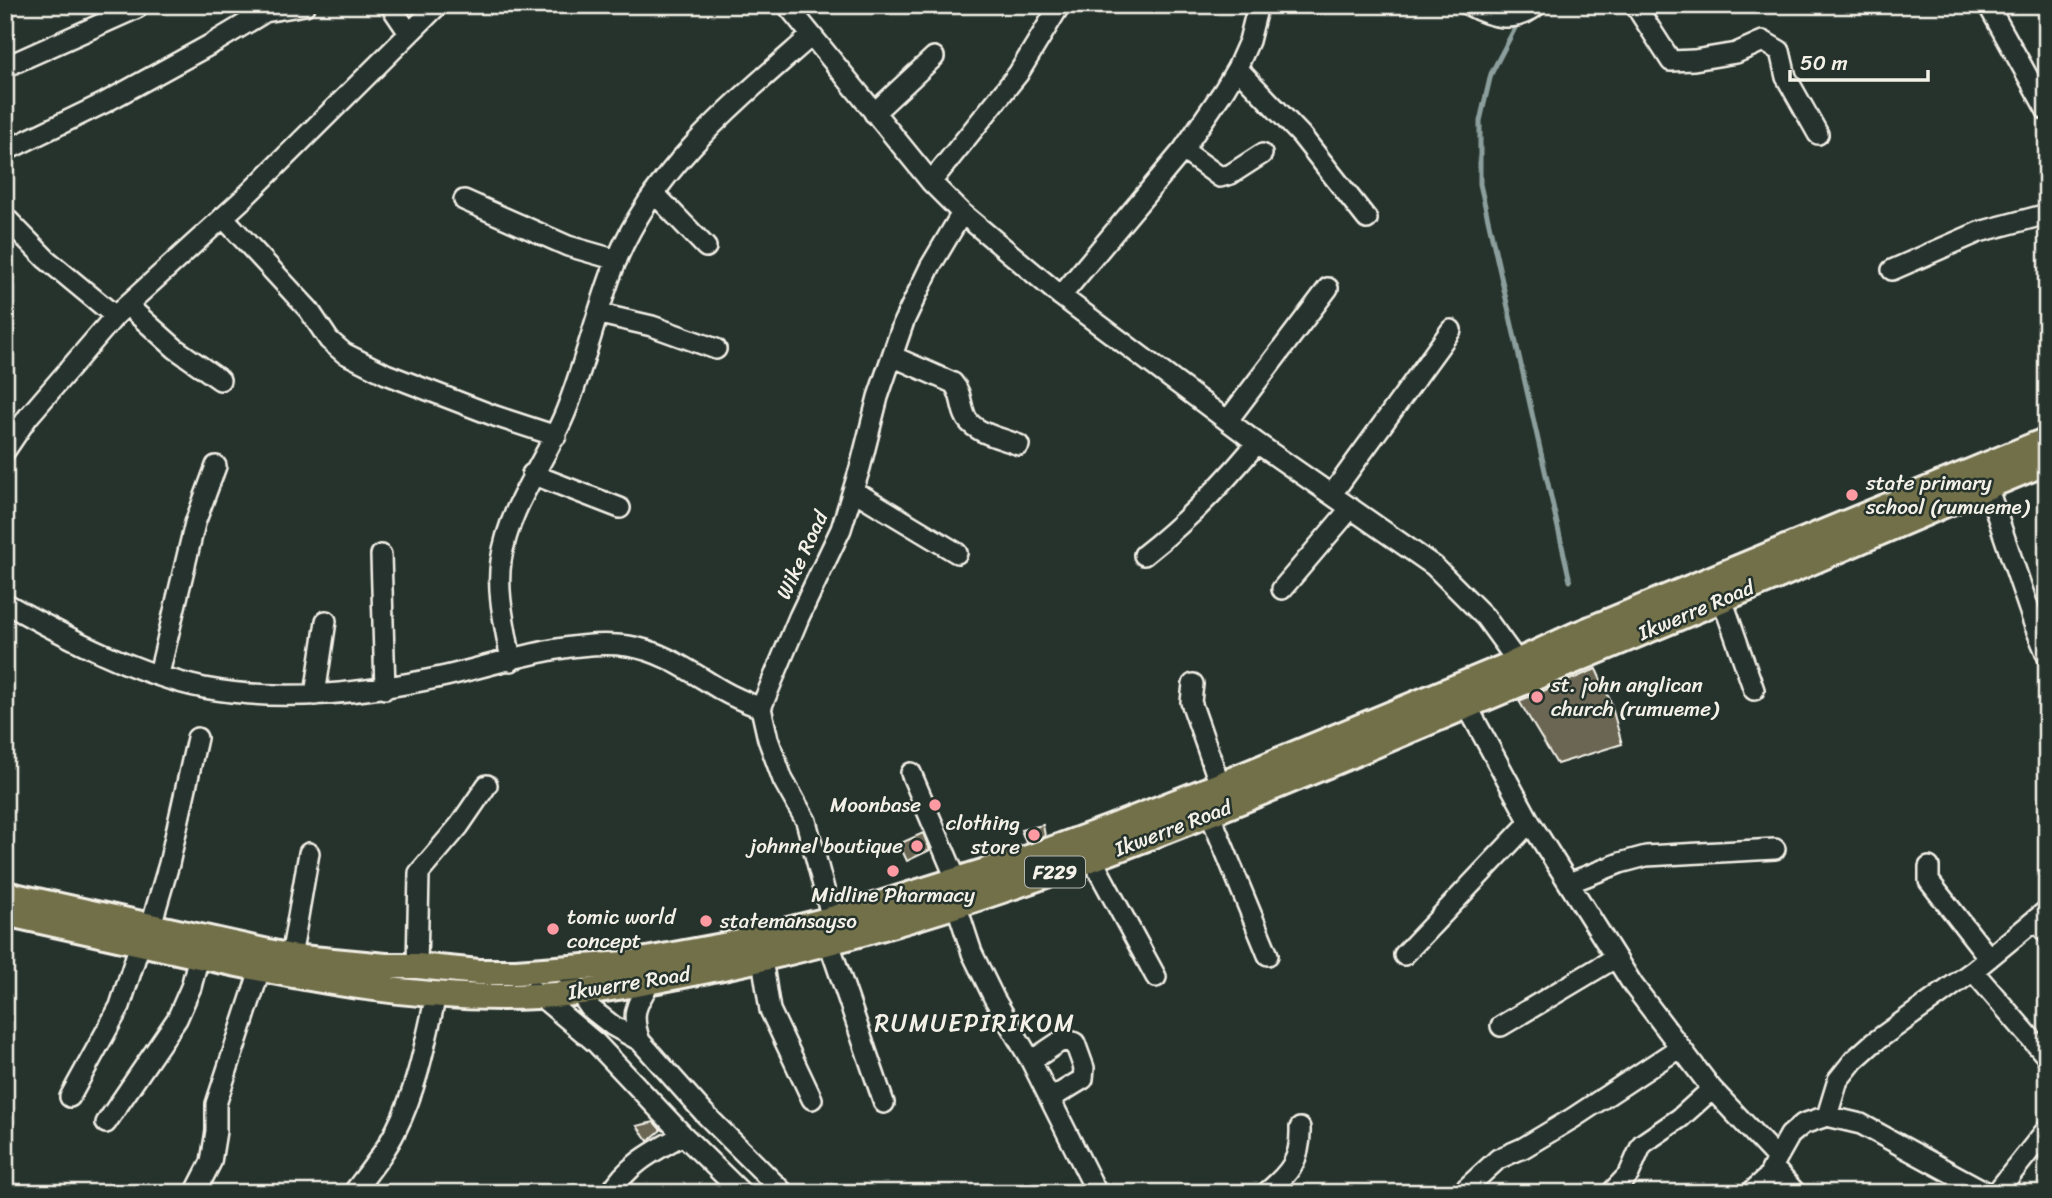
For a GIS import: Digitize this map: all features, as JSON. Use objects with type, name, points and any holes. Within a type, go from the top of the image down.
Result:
[{"type":"main road","name":"Ikwerre Road","points":[[1524,670],[1578,634],[2047,440]]},
{"type":"main road","name":"Ikwerre Road","points":[[956,893],[1220,785],[1524,670],[1722,599],[2047,462]]},
{"type":"main road","name":"Ikwerre Road","points":[[5,894],[146,934],[199,956],[260,970],[436,995],[588,997],[762,959],[830,931],[956,893],[1092,859],[1210,814],[1461,696]]},
{"type":"main road","name":"Ikwerre Road","points":[[5,913],[290,957],[479,972],[625,964],[727,945],[830,931]]},
{"type":"street","points":[[5,151],[104,103],[265,12],[305,5]]},
{"type":"street","points":[[390,5],[409,33]]},
{"type":"street","points":[[5,451],[28,417],[121,310],[223,217],[438,5]]},
{"type":"street","points":[[787,5],[931,183],[962,213],[1061,296],[1257,443],[1434,566],[1485,617],[1524,670]]},
{"type":"street","points":[[931,183],[1018,74],[1060,5]]},
{"type":"street","points":[[1061,296],[1182,150],[1237,68],[1249,41],[1258,5]]},
{"type":"street","points":[[1468,5],[1486,14],[1500,17],[1525,15],[1537,5]]},
{"type":"street","points":[[1635,5],[1671,61],[1736,53],[1763,41],[1780,51],[1786,77],[1818,134]]},
{"type":"street","points":[[1988,5],[2047,111]]},
{"type":"street","points":[[5,67],[136,8]]},
{"type":"street","points":[[511,661],[500,596],[500,563],[507,531],[532,474],[556,436],[580,375],[617,260],[654,193],[715,122],[811,36]]},
{"type":"street","points":[[874,113],[934,57]]},
{"type":"street","points":[[1237,68],[1301,135],[1367,219]]},
{"type":"street","points":[[1182,150],[1220,177],[1231,174],[1262,154]]},
{"type":"street","points":[[654,193],[706,247]]},
{"type":"street","points":[[464,200],[568,246],[617,260]]},
{"type":"street","name":"Wike Road","points":[[761,708],[799,617],[841,529],[878,397],[904,321],[962,213]]},
{"type":"street","points":[[1892,270],[1979,232],[2047,215]]},
{"type":"street","points":[[5,217],[47,259],[220,380]]},
{"type":"street","points":[[223,217],[309,310],[329,340],[344,353],[386,374],[495,416],[556,436]]},
{"type":"street","points":[[1228,420],[1328,288]]},
{"type":"street","points":[[600,314],[652,326],[716,349]]},
{"type":"street","points":[[1332,494],[1451,330]]},
{"type":"street","points":[[892,356],[953,383],[960,390],[965,417],[973,427],[1019,445]]},
{"type":"street","points":[[1144,555],[1186,520],[1257,443]]},
{"type":"street","points":[[159,674],[195,523],[216,466]]},
{"type":"street","points":[[532,474],[620,508]]},
{"type":"street","points":[[1987,486],[2047,655]]},
{"type":"street","points":[[853,491],[957,553]]},
{"type":"street","points":[[1282,589],[1350,508]]},
{"type":"street","points":[[381,555],[386,689]]},
{"type":"street","points":[[1722,599],[1754,690]]},
{"type":"street","points":[[5,603],[101,653],[203,688],[254,694],[315,695],[386,689],[511,661],[551,649],[625,645],[661,654],[725,692],[761,708],[782,780],[806,821],[830,931],[884,1103]]},
{"type":"street","points":[[315,695],[326,621]]},
{"type":"street","points":[[1193,684],[1191,702],[1220,785]]},
{"type":"street","points":[[1461,696],[1530,822],[1615,958],[1679,1048],[1775,1163],[1796,1193]]},
{"type":"street","points":[[70,1097],[120,1006],[146,934],[169,864],[197,738]]},
{"type":"street","points":[[911,773],[956,893],[972,953],[994,998],[1031,1061],[1097,1193]]},
{"type":"street","points":[[417,967],[419,873],[460,827],[487,785]]},
{"type":"street","points":[[1210,814],[1268,955]]},
{"type":"street","points":[[1404,955],[1530,822]]},
{"type":"street","points":[[1569,883],[1646,856],[1775,849]]},
{"type":"street","points":[[290,957],[309,853]]},
{"type":"street","points":[[1092,859],[1156,978]]},
{"type":"street","points":[[1929,867],[1929,881],[1989,958]]},
{"type":"street","points":[[1827,1116],[1838,1080],[1854,1060],[1873,1043],[2043,921]]},
{"type":"street","points":[[106,1123],[177,1019],[191,986],[199,956]]},
{"type":"street","points":[[1501,1026],[1615,958]]},
{"type":"street","points":[[762,959],[770,1010],[812,1099]]},
{"type":"street","points":[[596,1043],[588,997],[607,977],[625,964]]},
{"type":"street","points":[[563,969],[613,1026],[640,1041],[705,1114],[784,1193]]},
{"type":"street","points":[[195,1193],[211,1162],[216,1131],[216,1104],[260,970]]},
{"type":"street","points":[[1973,971],[2047,1057]]},
{"type":"street","points":[[516,972],[596,1043],[741,1193]]},
{"type":"street","points":[[640,1041],[635,1027],[635,1011],[638,999],[652,981]]},
{"type":"street","points":[[353,1193],[397,1130],[415,1078],[436,995]]},
{"type":"street","points":[[1031,1061],[1059,1043],[1068,1040],[1075,1043],[1084,1068],[1083,1079],[1050,1099]]},
{"type":"street","points":[[1461,1193],[1498,1158],[1523,1149],[1563,1125],[1679,1048]]},
{"type":"street","points":[[1611,1193],[1629,1174],[1642,1144],[1680,1118],[1712,1089]]},
{"type":"street","points":[[1750,1193],[1768,1177],[1790,1135],[1803,1124],[1827,1116],[1861,1124],[1988,1193]]},
{"type":"street","points":[[1266,1193],[1288,1172],[1301,1149],[1300,1128]]},
{"type":"street","points":[[1997,1193],[2047,1129]]},
{"type":"street","points":[[611,1193],[616,1183],[638,1162],[683,1135]]},
{"type":"building","name":"st. john anglican church (rumueme)","points":[[1596,669],[1610,700],[1622,744],[1557,764],[1519,701]]},
{"type":"building","name":"clothing store","points":[[1043,825],[1045,836],[1026,843],[1021,830]]},
{"type":"building","name":"johnnel boutique","points":[[923,833],[930,850],[907,861],[899,844]]},
{"type":"building","points":[[654,1122],[661,1130],[648,1141],[637,1126]]},
{"type":"waterway","points":[[1515,28],[1491,74],[1480,121],[1480,184],[1570,581]]},
{"type":"place","name":"state primary school (rumueme)","points":[[1852,495]]},
{"type":"place","name":"st. john anglican church (rumueme)","points":[[1537,697]]},
{"type":"place","name":"Moonbase","points":[[935,805]]},
{"type":"place","name":"clothing store","points":[[1034,835]]},
{"type":"place","name":"johnnel boutique","points":[[917,846]]},
{"type":"place","name":"Midline Pharmacy","points":[[893,871]]},
{"type":"place","name":"statemansayso","points":[[706,921]]},
{"type":"place","name":"tomic world concept","points":[[553,929]]},
{"type":"district","name":"RUMUEPIRIKOM","points":[[975,1023]]}]
